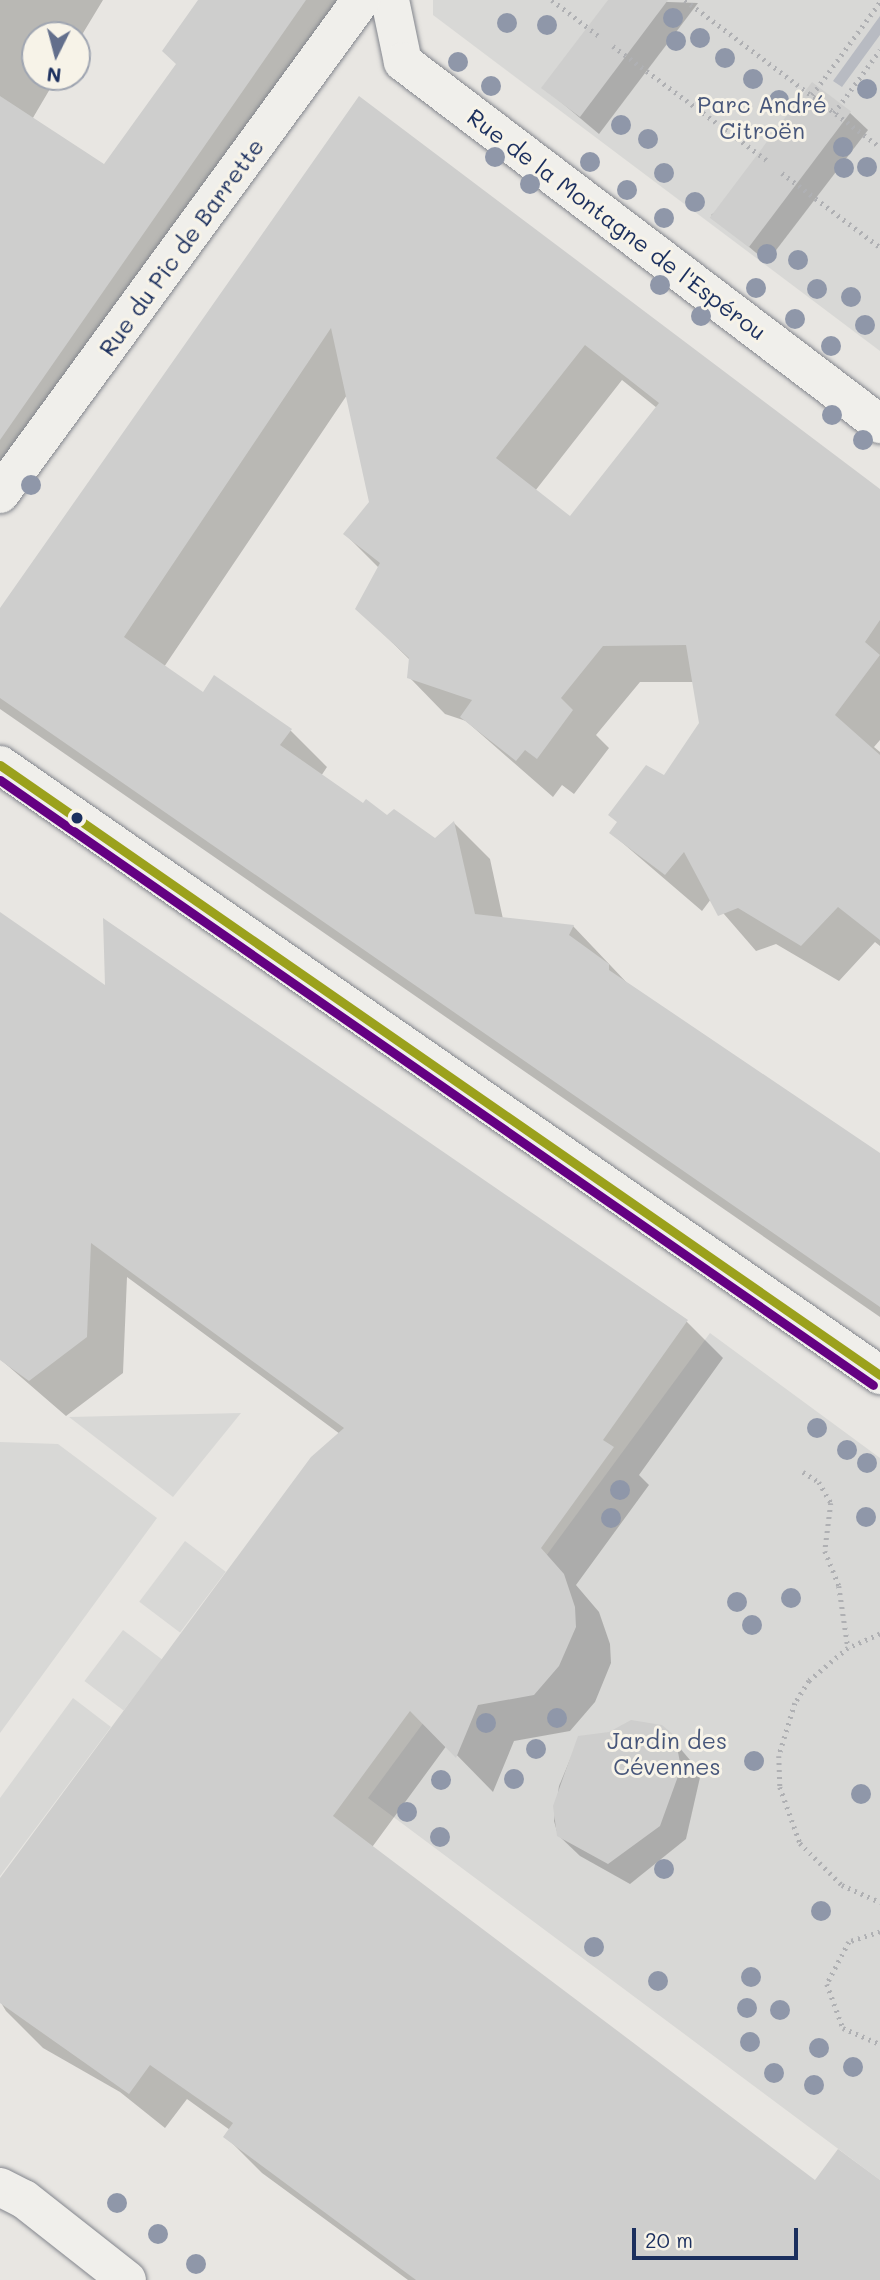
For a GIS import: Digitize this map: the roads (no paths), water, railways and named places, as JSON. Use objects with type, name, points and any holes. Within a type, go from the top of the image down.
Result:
[{"type":"street","name":"Rue du Pic de Barrette","points":[[0,494],[361,0]]},
{"type":"street","name":"Rue de la Montagne de l'Espérou","points":[[390,0],[404,62],[880,424]]},
{"type":"street","points":[[0,765],[880,1375]]},
{"type":"street","points":[[0,2187],[127,2280]]},
{"type":"park label","name":"Parc André Citroën","points":[[762,117]]},
{"type":"park label","name":"Jardin des Cévennes","points":[[667,1753]]}]
